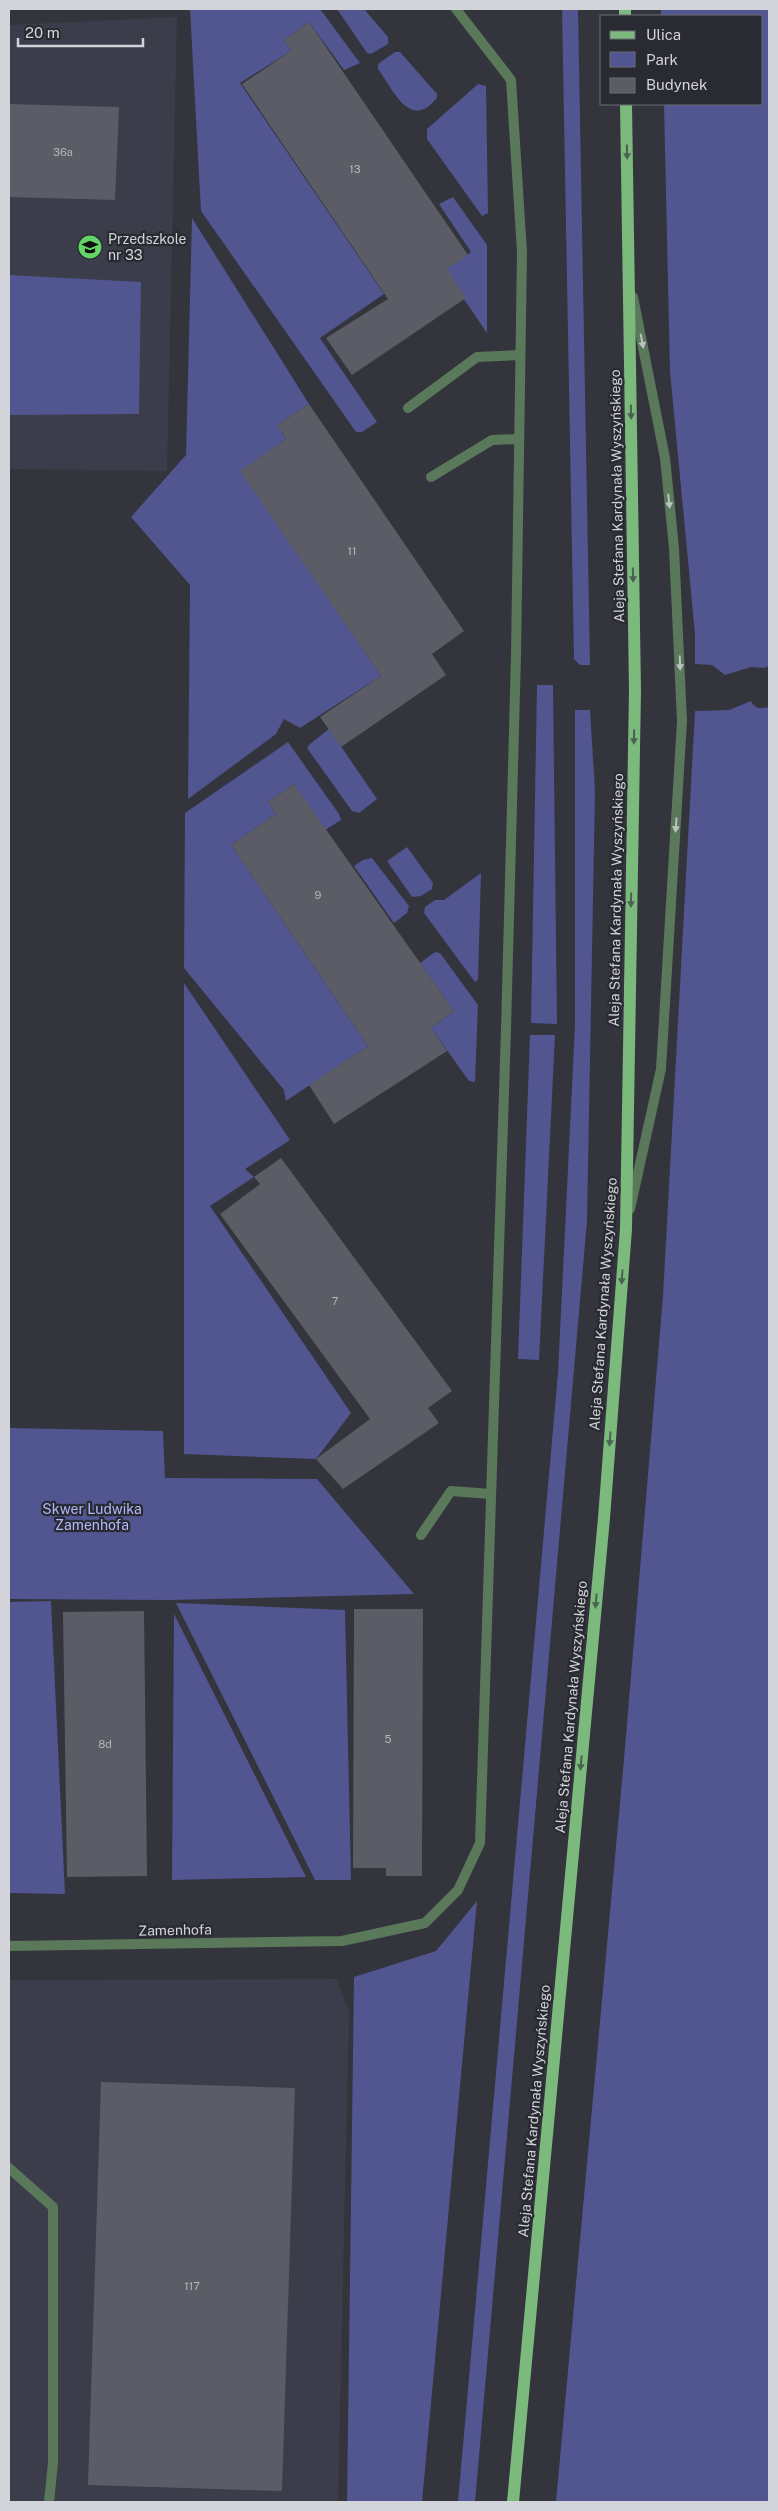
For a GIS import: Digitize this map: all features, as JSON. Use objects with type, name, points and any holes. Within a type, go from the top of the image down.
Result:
[{"type":"main road","name":"Aleja Stefana Kardynała Wyszyńskiego","points":[[513,2502],[604,1518],[626,1229],[635,690],[626,105]]},
{"type":"street","name":"Zamenhofa","points":[[9,1946],[342,1941],[425,1923],[458,1890],[480,1843],[506,1029],[522,252],[511,80],[456,9]]},
{"type":"street","points":[[626,1229],[661,1068],[682,721],[674,548],[665,458],[629,276]]},
{"type":"street","points":[[408,408],[477,358],[520,355]]},
{"type":"street","points":[[431,477],[492,440],[519,439]]},
{"type":"street","points":[[422,1535],[451,1491],[491,1494]]},
{"type":"street","points":[[9,2168],[53,2207],[53,2463],[49,2502]]},
{"type":"shaded area","name":"Przedszkole nr 33","points":[[177,17],[167,471],[9,469],[9,25]]},
{"type":"shaded area","points":[[337,1979],[349,2012],[338,2502],[9,2502],[9,1980]]},
{"type":"green space","points":[[190,9],[320,9],[360,63],[344,70],[309,22],[284,40],[291,51],[240,83],[384,294],[320,338],[377,422],[362,432],[356,432],[201,211]]},
{"type":"green space","points":[[337,9],[364,9],[388,37],[388,44],[371,54],[367,53]]},
{"type":"green space","points":[[562,9],[578,9],[590,665],[580,665],[574,659]]},
{"type":"green space","points":[[661,9],[769,9],[769,666],[764,668],[751,667],[725,675],[712,665],[695,664],[695,634],[670,372],[664,105],[763,105],[763,15],[661,15]]},
{"type":"green space","points":[[395,52],[400,52],[437,94],[437,98],[427,107],[419,110],[411,109],[403,104],[378,69],[378,64]]},
{"type":"green space","points":[[478,84],[486,86],[488,213],[482,216],[427,139],[427,129]]},
{"type":"green space","points":[[453,197],[487,245],[487,333],[444,270],[471,252],[439,204]]},
{"type":"green space","points":[[192,218],[309,404],[277,425],[286,439],[241,471],[381,676],[300,728],[284,719],[276,734],[188,799],[190,585],[131,517],[186,455]]},
{"type":"green space","points":[[9,275],[141,282],[139,414],[9,415]]},
{"type":"green space","points":[[537,685],[553,685],[557,1024],[531,1023]]},
{"type":"green space","points":[[751,701],[758,708],[769,707],[769,2502],[556,2502],[624,1759],[663,1296],[695,711],[729,710]]},
{"type":"green space","points":[[575,710],[590,710],[595,791],[587,1221],[475,2502],[458,2502],[558,1373],[575,1025]]},
{"type":"green space","points":[[329,729],[377,799],[359,813],[352,811],[307,748]]},
{"type":"green space","points":[[288,742],[339,814],[341,820],[325,830],[294,784],[268,802],[276,814],[231,845],[368,1046],[286,1101],[284,1090],[184,968],[185,813]]},
{"type":"green space","points":[[407,847],[433,883],[432,889],[421,896],[412,897],[387,861]]},
{"type":"green space","points":[[372,858],[409,906],[407,913],[394,923],[354,866],[363,860]]},
{"type":"green space","points":[[481,873],[478,980],[475,982],[424,913],[425,907],[435,900],[444,900]]},
{"type":"green space","points":[[435,952],[440,953],[478,1005],[475,1082],[469,1081],[431,1028],[454,1011],[420,963]]},
{"type":"green space","points":[[184,983],[290,1140],[245,1169],[254,1177],[210,1206],[351,1413],[316,1459],[184,1454]]},
{"type":"green space","points":[[530,1035],[555,1035],[539,1360],[518,1359]]},
{"type":"green space","name":"Skwer Ludwika Zamenhofa","points":[[9,1428],[163,1431],[165,1478],[317,1479],[414,1594],[171,1600],[9,1599]]},
{"type":"green space","points":[[51,1601],[65,1894],[9,1893],[9,1602]]},
{"type":"green space","points":[[176,1603],[345,1610],[351,1880],[315,1880]]},
{"type":"green space","points":[[174,1614],[306,1877],[172,1880]]},
{"type":"green space","points":[[477,1901],[422,2502],[347,2502],[354,1977],[436,1951]]},
{"type":"building","points":[[309,22],[468,255],[447,269],[466,298],[352,375],[326,338],[388,299],[242,84],[291,51],[284,40]]},
{"type":"building","points":[[9,104],[119,107],[115,200],[9,197]]},
{"type":"building","points":[[309,404],[464,631],[432,654],[446,675],[341,747],[320,717],[381,676],[240,471],[286,439],[277,425]]},
{"type":"building","points":[[294,784],[454,1011],[431,1028],[447,1051],[334,1124],[309,1085],[368,1046],[231,845],[276,814],[268,802]]},
{"type":"building","points":[[281,1158],[452,1391],[428,1408],[439,1423],[343,1489],[316,1459],[370,1419],[220,1214],[260,1184],[254,1177]]},
{"type":"building","points":[[354,1609],[423,1609],[422,1876],[386,1876],[386,1868],[353,1868]]},
{"type":"building","points":[[144,1611],[147,1876],[67,1877],[63,1612]]},
{"type":"building","points":[[101,2082],[295,2088],[282,2491],[88,2485]]},
{"type":"place","name":"Przedszkole nr 33","points":[[90,247]]}]
